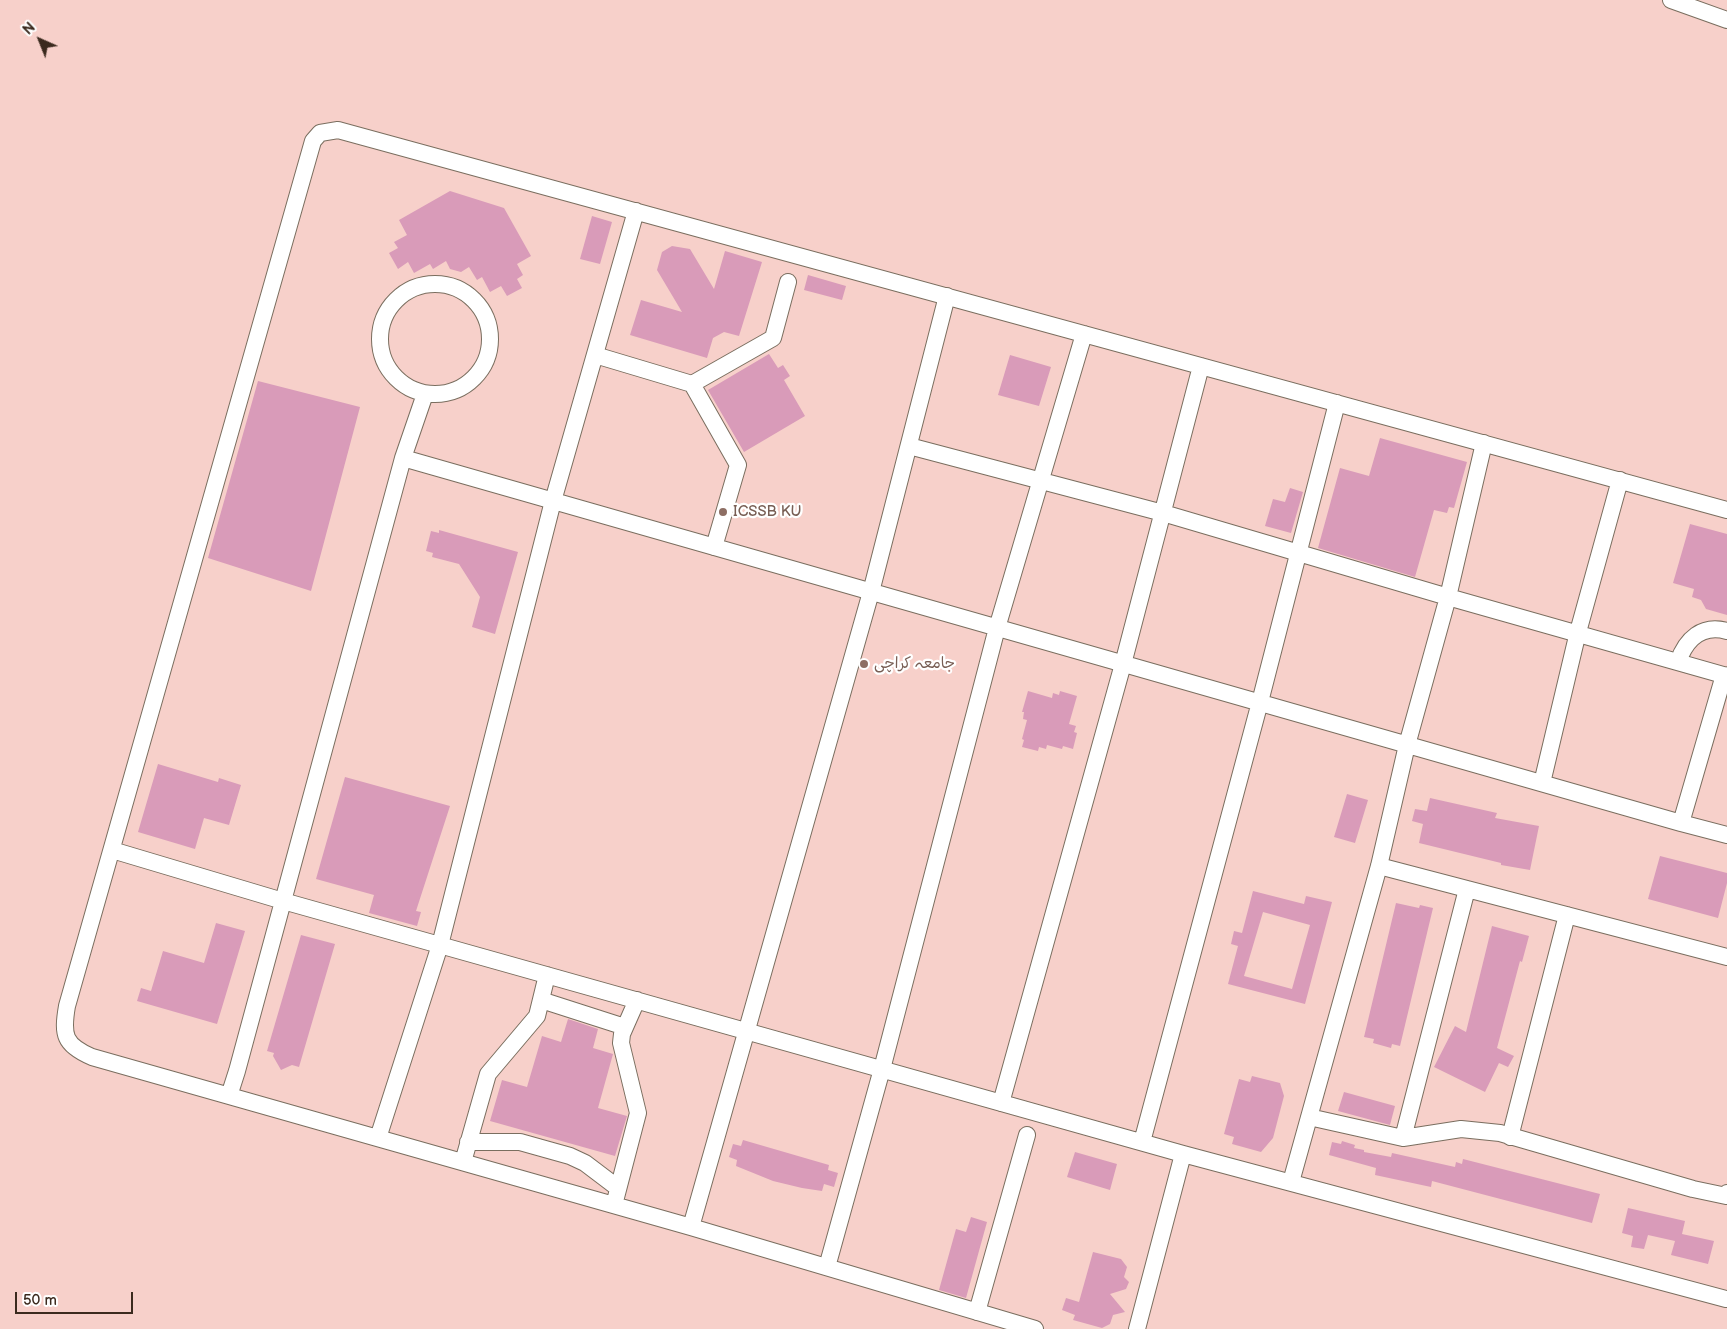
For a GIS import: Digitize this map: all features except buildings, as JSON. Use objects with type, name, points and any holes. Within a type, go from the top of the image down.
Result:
[{"type":"street","points":[[1671,0],[1727,20]]},
{"type":"street","points":[[1035,1329],[691,1226],[92,1057],[80,1052],[71,1044],[66,1035],[64,1025],[68,1006],[313,141],[320,133],[338,130],[1727,510]]},
{"type":"street","points":[[378,1138],[440,944],[553,500],[636,211]]},
{"type":"street","points":[[692,384],[773,338],[788,282]]},
{"type":"street","points":[[432,283],[458,288],[479,304],[490,328],[489,355],[475,378],[468,383],[452,392],[425,394],[401,383],[385,362],[380,336],[388,310],[406,292],[432,283]]},
{"type":"street","points":[[691,1226],[871,592],[947,296]]},
{"type":"street","points":[[827,1267],[882,1069],[997,628],[1084,334]]},
{"type":"street","points":[[594,355],[692,384],[738,465],[714,547]]},
{"type":"street","points":[[1002,1103],[1123,664],[1201,366]]},
{"type":"street","points":[[229,1096],[238,1071],[403,458],[425,394]]},
{"type":"street","points":[[1142,1142],[1260,702],[1337,403]]},
{"type":"street","points":[[1291,1182],[1379,866],[1407,745],[1448,597],[1484,443]]},
{"type":"street","points":[[908,446],[1163,513],[1726,676],[1681,823]]},
{"type":"street","points":[[403,458],[1727,835]]},
{"type":"street","points":[[1542,783],[1578,632],[1620,480]]},
{"type":"street","points":[[1678,662],[1683,648],[1692,637],[1705,630],[1719,629],[1727,631]]},
{"type":"street","points":[[112,850],[1183,1154],[1726,1299]]},
{"type":"street","points":[[1379,866],[1727,957]]},
{"type":"street","points":[[1403,1138],[1467,889]]},
{"type":"street","points":[[1510,1137],[1567,916]]},
{"type":"street","points":[[462,1162],[488,1074],[538,1016],[547,975]]},
{"type":"street","points":[[541,1000],[625,1027]]},
{"type":"street","points":[[614,1205],[638,1113],[621,1043],[625,1027],[637,1000]]},
{"type":"street","points":[[1309,1117],[1403,1138],[1444,1130],[1461,1129],[1500,1133],[1693,1189],[1726,1196],[1727,1193]]},
{"type":"street","points":[[977,1312],[1027,1135]]},
{"type":"street","points":[[468,1142],[520,1142],[570,1156],[585,1163],[618,1188]]},
{"type":"street","points":[[1137,1329],[1183,1154]]},
{"type":"shaded area","name":"جامعہ کراچی","points":[[0,0],[1727,0],[1727,1329],[0,1329]]},
{"type":"place","name":"ICSSB KU","points":[[723,512]]},
{"type":"place","name":"جامعہ کراچی","points":[[864,664]]}]
